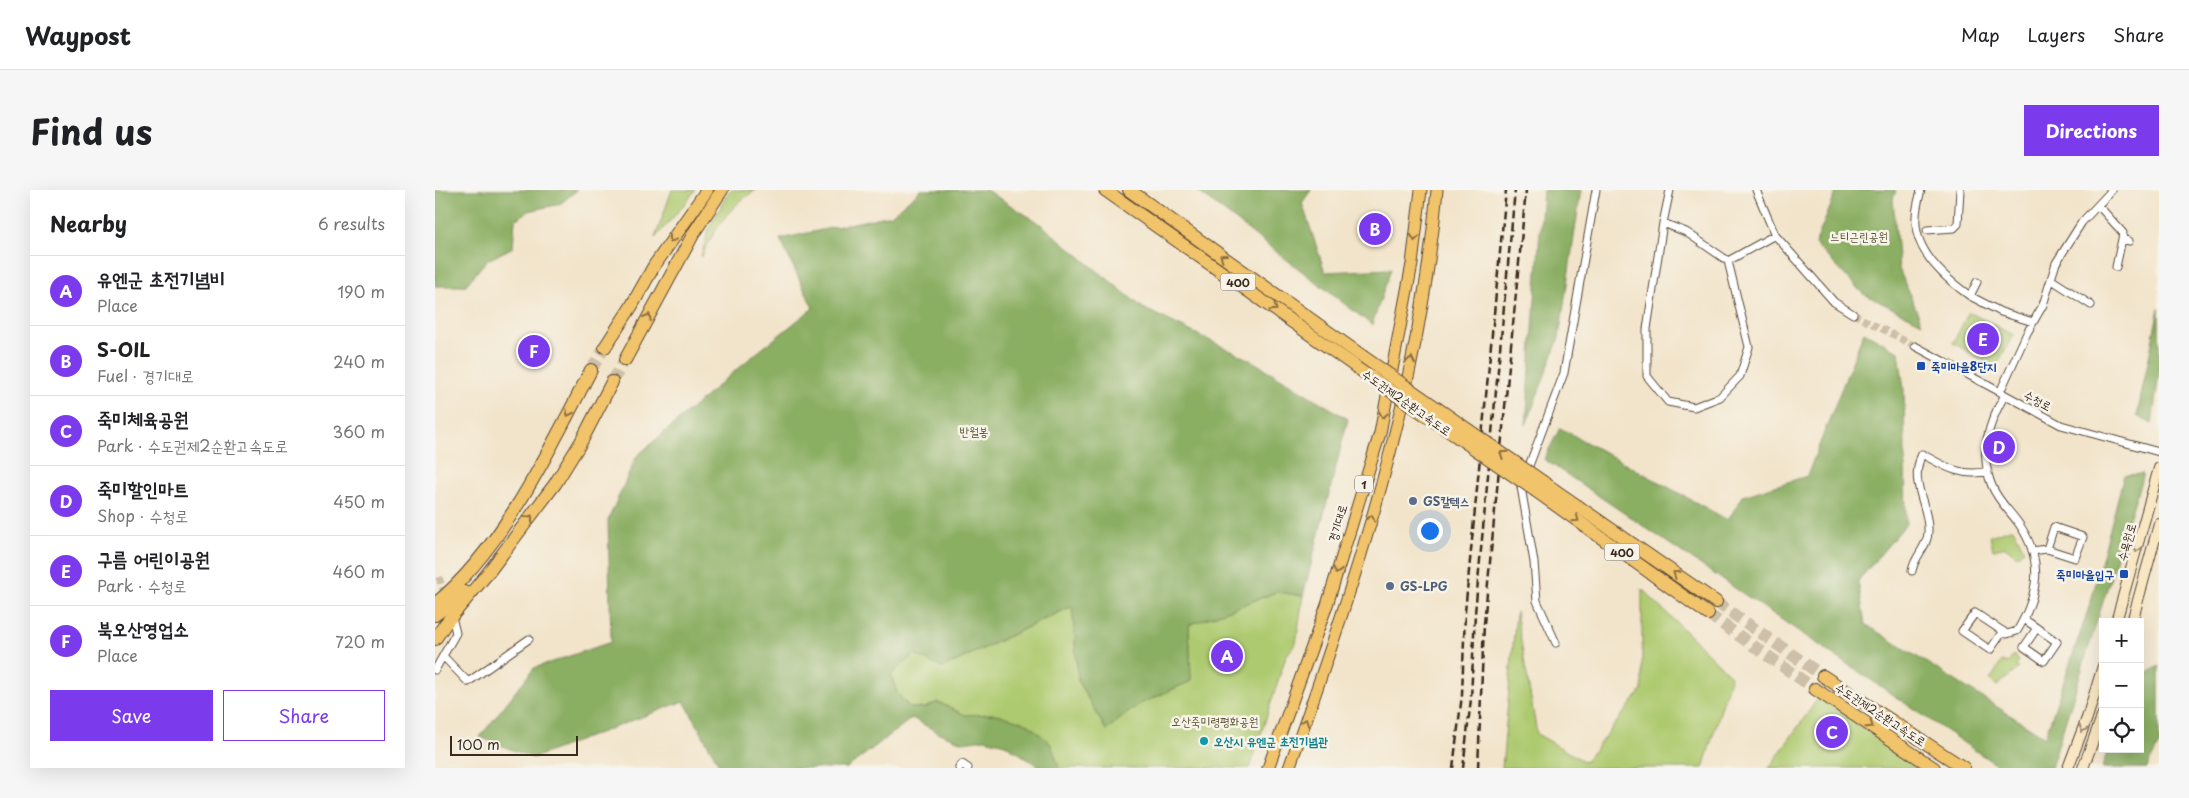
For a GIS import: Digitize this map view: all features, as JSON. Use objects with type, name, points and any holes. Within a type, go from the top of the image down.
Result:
[{"type":"highway","points":[[605,347],[631,308],[653,266],[705,196],[716,190]]},
{"type":"highway","points":[[625,360],[705,196],[722,190]]},
{"type":"highway","points":[[1096,190],[1191,254],[1233,279]]},
{"type":"highway","name":"수도권제2순환고속도로","points":[[1105,190],[1369,376],[1716,602]]},
{"type":"highway","name":"수도권제2순환고속도로","points":[[1129,190],[1540,486],[1708,614]]},
{"type":"highway","points":[[435,604],[475,564],[513,511],[560,430],[591,370]]},
{"type":"highway","points":[[435,639],[555,484],[581,442],[612,382]]},
{"type":"highway","points":[[435,615],[459,597],[500,557]]},
{"type":"highway","points":[[435,598],[467,573],[475,564]]},
{"type":"highway","name":"수도권제2순환고속도로","points":[[1823,676],[1964,768]]},
{"type":"highway","name":"수도권제2순환고속도로","points":[[1815,689],[1935,768]]},
{"type":"main road","name":"경기대로","points":[[1269,768],[1327,605],[1379,433],[1412,264],[1421,190]]},
{"type":"main road","name":"1","points":[[1289,768],[1317,690],[1391,452],[1418,329],[1437,190]]},
{"type":"street","points":[[1555,643],[1537,601],[1534,562],[1521,487],[1564,374],[1596,190]]},
{"type":"street","points":[[1663,223],[1686,232],[1728,261],[1749,347],[1740,376],[1720,398],[1694,407],[1668,402],[1647,376],[1647,329],[1663,223],[1670,190]]},
{"type":"street","points":[[1756,190],[1775,235],[1834,302],[1853,314]]},
{"type":"street","points":[[1921,190],[1915,218],[1922,246],[1946,279],[1970,296],[2001,312],[2033,322]]},
{"type":"street","points":[[1927,230],[1954,228],[1958,224],[1960,190]]},
{"type":"street","points":[[2003,631],[1990,650],[1962,632],[1975,613],[2003,631],[2007,634],[2013,633],[2030,608],[2036,584],[2032,551],[2023,531],[1999,500],[1993,487],[1988,471],[1986,454],[1988,433],[2002,394],[2007,372],[2043,305],[2056,263],[2082,222],[2112,190]]},
{"type":"street","points":[[2098,205],[2123,233],[2125,240],[2116,267]]},
{"type":"street","points":[[1728,261],[1775,235]]},
{"type":"street","points":[[2052,280],[2091,305]]},
{"type":"street","points":[[1970,296],[1977,282]]},
{"type":"street","name":"수청로","points":[[1915,346],[2061,425],[2159,452]]},
{"type":"street","points":[[1912,571],[1913,562],[1925,544],[1929,530],[1920,498],[1918,479],[1918,468],[1922,454],[1959,473],[1975,474],[1988,471]]},
{"type":"street","name":"수목원로","points":[[2117,618],[2159,468]]},
{"type":"street","points":[[2133,618],[2159,524]]},
{"type":"street","points":[[2032,551],[2047,549],[2075,558],[2083,537],[2054,527],[2047,549]]},
{"type":"street","points":[[2024,619],[2037,628],[2057,642],[2044,661],[2024,647],[2037,628]]},
{"type":"street","points":[[435,670],[456,633],[453,622]]},
{"type":"street","points":[[444,657],[468,682],[529,639]]},
{"type":"street","points":[[2068,768],[2099,679]]},
{"type":"street","points":[[2083,768],[2099,725]]},
{"type":"street","points":[[959,768],[962,764],[967,768]]},
{"type":"green space","points":[[435,190],[577,190],[560,204],[529,211],[515,220],[513,247],[486,261],[465,286],[435,286]]},
{"type":"green space","points":[[672,190],[695,190],[655,238]]},
{"type":"green space","points":[[730,190],[756,190],[737,204],[723,219],[701,257],[708,230]]},
{"type":"green space","name":"반월봉","points":[[921,190],[986,190],[1039,223],[1143,308],[1252,361],[1348,419],[1303,596],[1277,592],[1189,625],[1191,681],[1138,705],[1106,730],[1078,681],[1072,606],[942,668],[914,654],[891,675],[897,693],[910,708],[925,708],[938,702],[965,715],[996,714],[1027,723],[1051,744],[1059,768],[1041,768],[1005,744],[985,739],[963,742],[939,733],[912,718],[847,768],[721,768],[684,701],[533,758],[480,737],[534,668],[611,642],[608,520],[637,456],[743,364],[813,308],[780,239],[891,215]]},
{"type":"green space","points":[[1196,190],[1311,190],[1302,203],[1325,272],[1391,269],[1372,325]]},
{"type":"green space","points":[[1543,190],[1581,190],[1559,338],[1526,425]]},
{"type":"green space","name":"느티근린공원","points":[[1827,190],[1896,190],[1893,199],[1899,269],[1922,323],[1862,293],[1815,244],[1836,193]]},
{"type":"green space","points":[[2159,308],[2159,373],[2152,424],[2137,416]]},
{"type":"green space","points":[[1969,312],[2013,335],[1996,367],[1953,343]]},
{"type":"green space","points":[[1864,332],[1899,352],[1904,390],[1906,524],[1858,581],[1865,624],[2045,737],[2091,601],[2124,475],[2143,474],[2051,768],[2001,768],[1544,459],[1560,428],[1728,520],[1743,496],[1807,476]]},
{"type":"green space","points":[[2013,528],[2024,550],[2017,556],[2005,547],[1993,550],[1990,536]]},
{"type":"green space","points":[[1642,589],[1731,676],[1703,768],[1502,768],[1516,612],[1537,734],[1585,762],[1642,690]]},
{"type":"green space","name":"오산죽미령평화공원","points":[[1277,592],[1303,596],[1296,643],[1286,656],[1250,768],[1059,768],[1051,744],[996,714],[965,715],[938,702],[925,708],[910,708],[897,693],[891,675],[914,653],[942,668],[1073,606],[1078,681],[1106,730],[1138,705],[1191,681],[1189,625]]},
{"type":"green space","points":[[2014,655],[2019,661],[2016,666],[2019,668],[1997,686],[1990,680],[2002,661],[2008,663]]},
{"type":"green space","points":[[2159,666],[2159,744],[2147,768],[2102,768],[2107,753],[2144,753],[2144,675]]},
{"type":"green space","points":[[1819,697],[1921,768],[1769,768]]},
{"type":"tunnel","points":[[1853,314],[1915,346]]},
{"type":"tunnel","points":[[591,370],[605,347]]},
{"type":"tunnel","points":[[612,382],[625,360]]},
{"type":"tunnel","points":[[439,577],[445,597]]},
{"type":"tunnel","points":[[1716,602],[1823,676]]},
{"type":"tunnel","points":[[1708,614],[1815,689]]},
{"type":"railway","points":[[1453,768],[1462,695],[1465,612],[1506,190]]},
{"type":"railway","points":[[1463,768],[1471,699],[1475,613],[1515,190]]},
{"type":"railway","points":[[1478,768],[1484,624],[1526,190]]},
{"type":"place","name":"S-OIL","points":[[1375,229]]},
{"type":"place","name":"구름 어린이공원","points":[[1983,339]]},
{"type":"place","name":"북오산영업소","points":[[534,351]]},
{"type":"place","name":"죽미마을8단지","points":[[1921,366]]},
{"type":"place","name":"죽미할인마트","points":[[1999,447]]},
{"type":"place","name":"GS칼텍스","points":[[1413,501]]},
{"type":"place","name":"죽미마을입구","points":[[2124,574]]},
{"type":"place","name":"GS-LPG","points":[[1390,586]]},
{"type":"place","name":"유엔군 초전기념비","points":[[1227,656]]},
{"type":"place","name":"죽미체육공원","points":[[1832,732]]},
{"type":"place","name":"오산시 유엔군 초전기념관","points":[[1204,741]]}]
